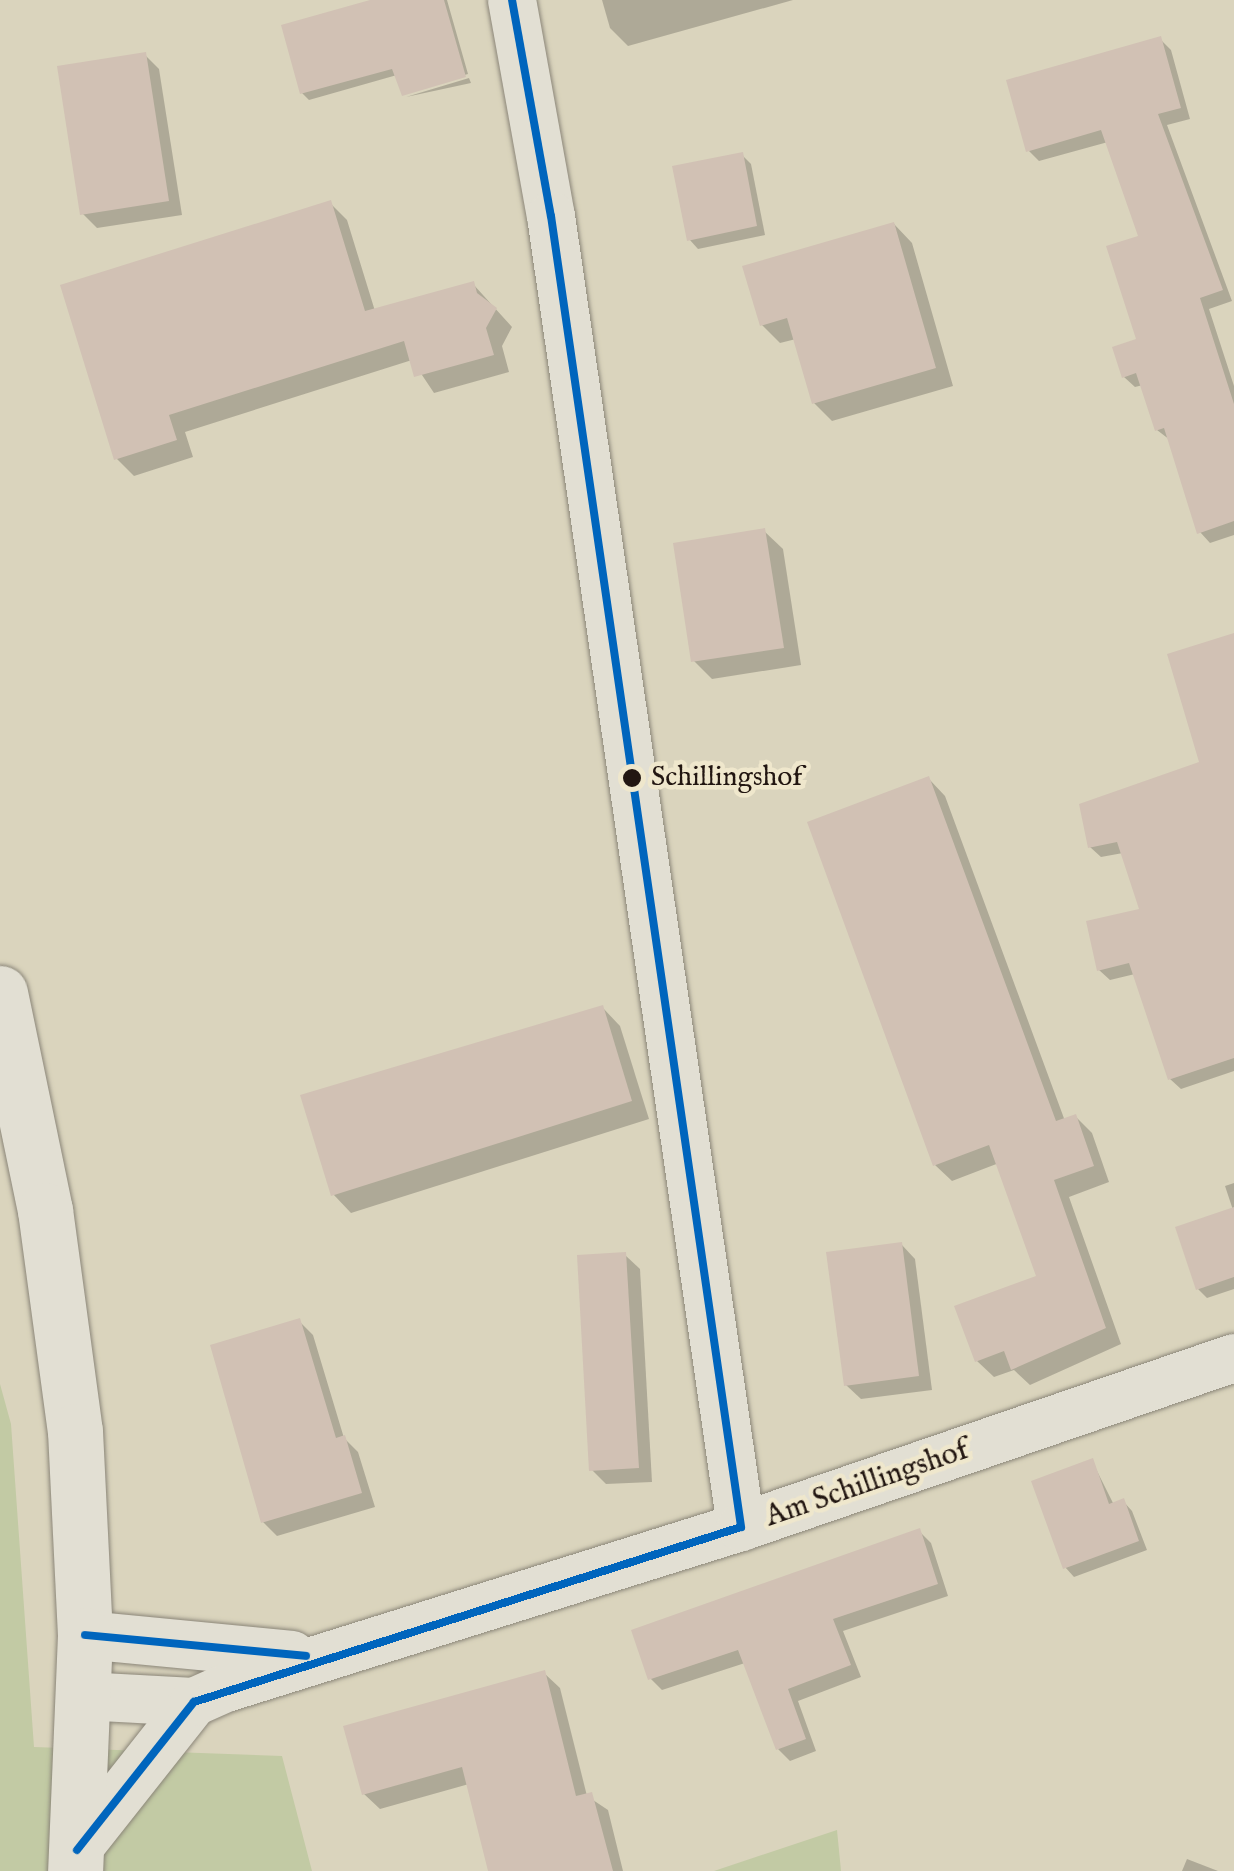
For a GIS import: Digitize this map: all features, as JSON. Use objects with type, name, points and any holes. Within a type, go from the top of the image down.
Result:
[{"type":"main road","points":[[0,993],[45,1210],[75,1431],[86,1635],[76,1860]]},
{"type":"street","points":[[512,0],[552,216],[741,1527]]},
{"type":"street","name":"Am Schillingshof","points":[[83,1696],[194,1702],[741,1527],[1234,1358]]},
{"type":"street","name":"Am Schillingshof","points":[[86,1635],[202,1651],[326,1657]]},
{"type":"street","points":[[76,1860],[194,1702]]},
{"type":"green space","points":[[0,1384],[11,1424],[34,1747],[282,1756],[312,1871],[0,1871]]},
{"type":"green space","points":[[837,1830],[841,1871],[714,1871]]},
{"type":"building","points":[[370,0],[444,0],[466,77],[402,96],[392,69],[300,94],[281,25]]},
{"type":"building","points":[[1161,36],[1181,108],[1158,114],[1223,290],[1200,298],[1234,404],[1234,521],[1197,534],[1164,428],[1155,431],[1136,373],[1122,378],[1112,347],[1136,339],[1106,246],[1138,236],[1101,130],[1026,152],[1006,80]]},
{"type":"building","points":[[146,52],[169,201],[80,215],[57,66]]},
{"type":"building","points":[[743,152],[757,226],[687,241],[672,166]]},
{"type":"building","points":[[331,200],[365,311],[474,281],[477,293],[497,308],[486,328],[494,355],[414,377],[404,341],[169,415],[177,440],[114,460],[60,285]]},
{"type":"building","points":[[894,222],[936,368],[812,404],[787,318],[760,326],[742,266]]},
{"type":"building","points":[[765,528],[784,648],[691,662],[673,543]]},
{"type":"building","points":[[1234,633],[1234,1058],[1168,1080],[1129,963],[1097,971],[1086,921],[1139,909],[1117,842],[1088,848],[1079,804],[1199,762],[1167,654]]},
{"type":"building","points":[[929,776],[1056,1121],[1076,1114],[1094,1166],[1054,1180],[1106,1328],[1011,1370],[1004,1351],[975,1362],[954,1306],[1036,1276],[989,1145],[933,1166],[807,822]]},
{"type":"building","points":[[603,1005],[632,1101],[331,1196],[300,1095]]},
{"type":"building","points":[[1234,1207],[1234,1277],[1196,1290],[1175,1227]]},
{"type":"building","points":[[902,1242],[919,1376],[844,1386],[826,1252]]},
{"type":"building","points":[[626,1252],[639,1468],[589,1471],[577,1255]]},
{"type":"building","points":[[300,1318],[336,1438],[345,1435],[362,1493],[261,1523],[210,1345]]},
{"type":"building","points":[[1093,1458],[1109,1504],[1124,1498],[1139,1541],[1063,1569],[1031,1481]]},
{"type":"building","points":[[920,1528],[938,1584],[833,1619],[851,1665],[788,1689],[806,1739],[776,1750],[738,1650],[648,1680],[631,1630]]},
{"type":"building","points":[[545,1670],[576,1796],[592,1792],[613,1871],[488,1871],[462,1767],[362,1795],[343,1726]]},
{"type":"transit line","points":[[512,0],[551,216],[741,1527]]},
{"type":"transit line","points":[[77,1850],[194,1702],[741,1527]]},
{"type":"transit line","points":[[85,1635],[306,1656]]},
{"type":"place","name":"Schillingshof","points":[[632,778]]}]
